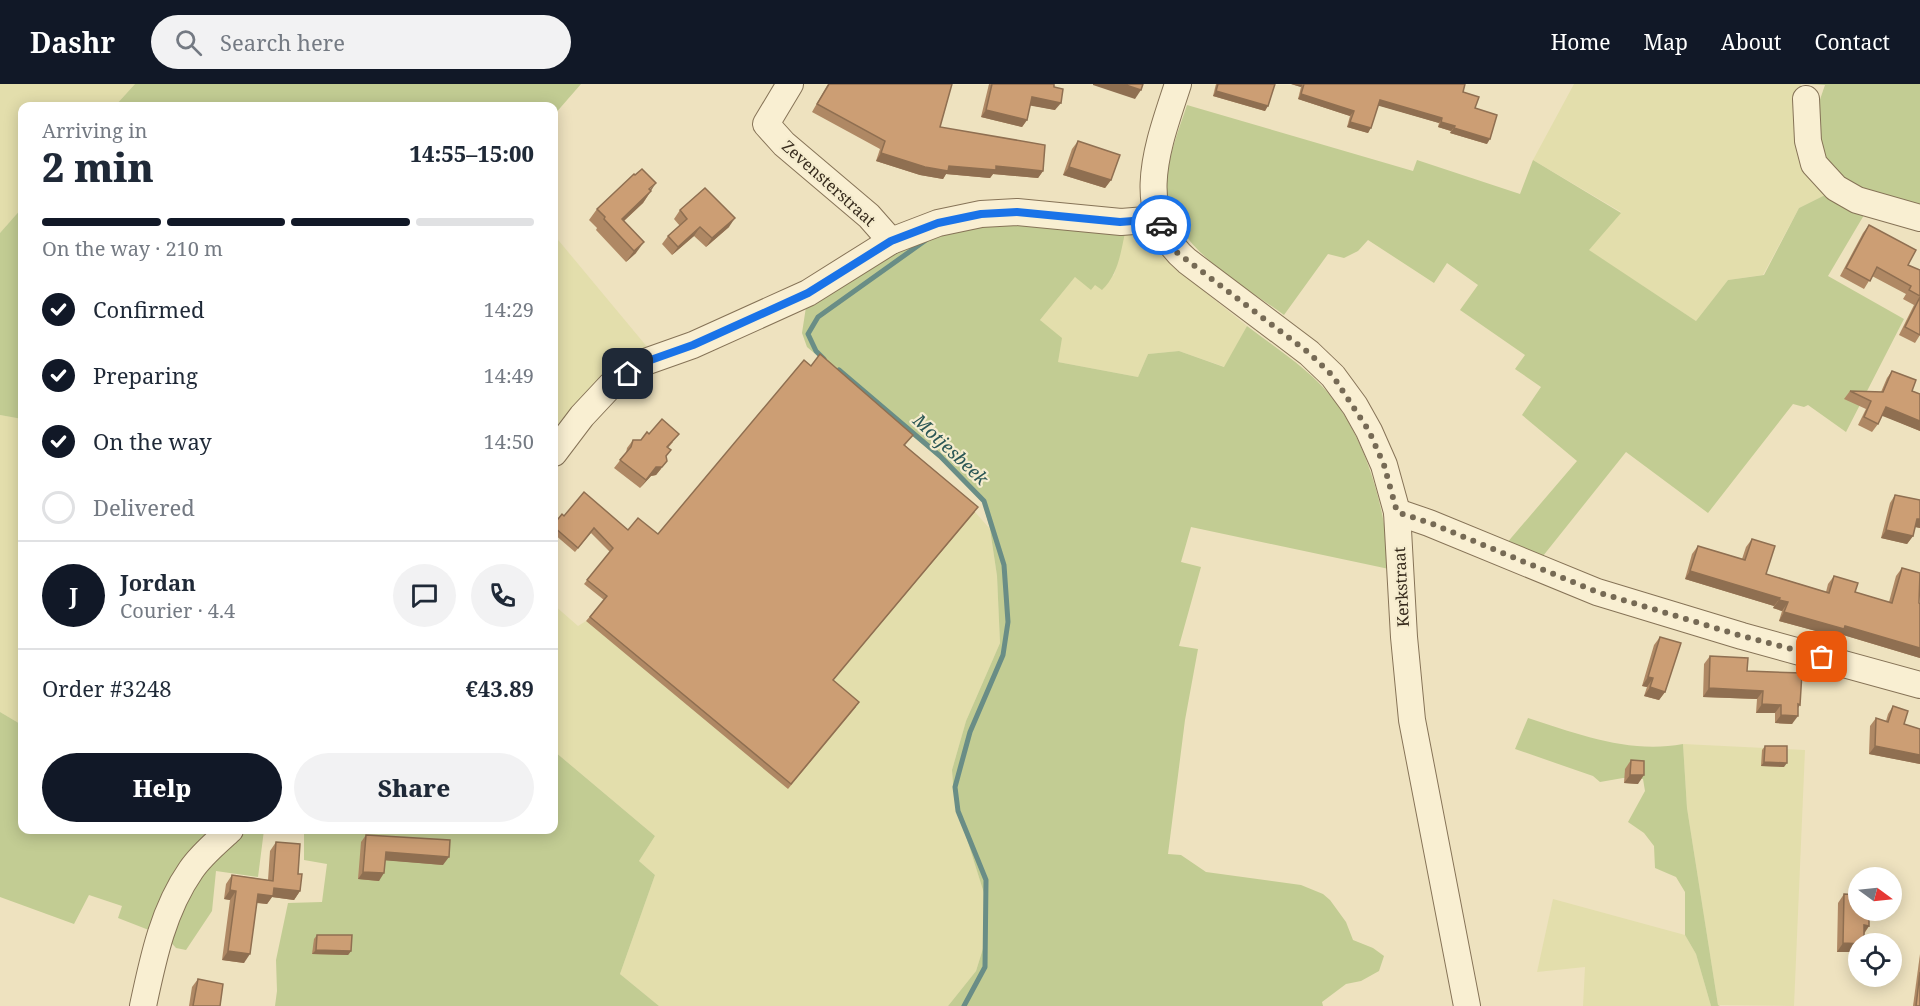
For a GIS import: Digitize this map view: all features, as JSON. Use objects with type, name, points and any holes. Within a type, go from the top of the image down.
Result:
[{"type":"street","name":"Zevensterstraat","points":[[790,84],[766,124],[784,144],[869,216],[891,241]]},
{"type":"street","name":"Kerkstraat","points":[[1178,84],[1158,145],[1154,166],[1153,196],[1167,238],[1175,251],[1309,353],[1333,376],[1369,431],[1384,465],[1397,512],[1404,638],[1412,720],[1467,1006]]},
{"type":"street","points":[[1806,99],[1808,141],[1814,164],[1836,188],[1857,200],[1920,219]]},
{"type":"street","name":"Zevensterstraat","points":[[558,448],[582,416],[611,386],[645,362],[693,345],[808,293],[891,241],[938,223],[981,214],[1017,212],[1120,222],[1159,219]]},
{"type":"street","points":[[1397,512],[1430,523],[1597,592],[1742,636],[1920,685]]},
{"type":"street","points":[[143,1006],[153,957],[178,891],[192,867],[226,834]]},
{"type":"shaded area","points":[[0,84],[135,84],[119,102],[18,102],[18,213],[0,233]]},
{"type":"shaded area","points":[[1574,84],[1801,84],[1797,116],[1829,193],[1799,208],[1763,275],[1728,280],[1696,321],[1588,250],[1621,212],[1533,160]]},
{"type":"shaded area","points":[[1126,228],[1154,235],[1184,275],[1247,326],[1225,367],[1179,351],[1148,354],[1138,377],[1058,362],[1040,320],[1075,277],[1095,285],[1114,275]]},
{"type":"shaded area","points":[[558,240],[648,348],[617,361],[558,434]]},
{"type":"shaded area","points":[[0,415],[18,418],[18,723],[0,712]]},
{"type":"shaded area","points":[[975,512],[990,529],[997,576],[1000,643],[966,721],[952,770],[954,798],[988,906],[985,942],[976,971],[948,1006],[659,1006],[620,974],[655,875],[639,861],[655,836],[558,754],[558,608],[578,626],[586,621],[825,681],[835,677]]},
{"type":"shaded area","points":[[1683,744],[1805,750],[1794,1006],[1718,1005],[1687,808]]},
{"type":"shaded area","points":[[1553,899],[1685,935],[1696,954],[1711,1006],[1583,1006],[1585,967],[1537,972]]},
{"type":"green space","points":[[135,84],[581,84],[558,110],[558,102],[119,102]]},
{"type":"green space","points":[[1808,84],[1920,84],[1920,207],[1865,196],[1822,161],[1815,114],[1825,85]]},
{"type":"green space","points":[[1187,105],[1413,171],[1417,160],[1520,194],[1533,160],[1621,213],[1589,250],[1696,321],[1728,280],[1764,275],[1799,208],[1829,193],[1867,210],[1828,276],[1904,319],[1846,432],[1808,405],[1804,407],[1793,404],[1708,513],[1626,452],[1539,561],[1506,544],[1577,461],[1522,415],[1541,387],[1515,369],[1525,355],[1460,310],[1478,285],[1447,263],[1434,283],[1368,240],[1358,251],[1344,258],[1328,254],[1284,315],[1208,259],[1191,242],[1178,224],[1169,203],[1167,181],[1177,133]]},
{"type":"green space","points":[[18,213],[18,418],[0,415],[0,233]]},
{"type":"green space","points":[[997,216],[1126,228],[1116,269],[1108,284],[1102,290],[1095,285],[1091,290],[1075,277],[1040,320],[1062,338],[1058,362],[1138,377],[1148,354],[1179,351],[1224,367],[1247,326],[1293,360],[1325,389],[1346,418],[1366,459],[1380,503],[1389,569],[1191,527],[1181,562],[1201,567],[1179,646],[1198,649],[1185,720],[1168,854],[1181,855],[1206,872],[1301,885],[1323,894],[1330,900],[1346,922],[1353,940],[1373,948],[1384,956],[1379,971],[1361,981],[1346,984],[1322,1002],[1323,1006],[948,1006],[976,971],[985,942],[988,906],[954,798],[952,770],[966,721],[1000,643],[997,576],[990,529],[983,503],[954,471],[807,347],[802,333],[806,307],[903,246]]},
{"type":"green space","points":[[0,712],[18,723],[18,834],[205,834],[176,878],[154,932],[118,918],[122,906],[89,895],[74,924],[0,897]]},
{"type":"green space","points":[[1528,718],[1604,741],[1643,746],[1683,744],[1687,808],[1718,1005],[1720,1006],[1711,1006],[1696,954],[1685,935],[1685,892],[1676,877],[1655,868],[1654,846],[1644,833],[1628,822],[1645,791],[1643,779],[1623,778],[1600,782],[1593,776],[1515,749]]},
{"type":"green space","points":[[558,754],[655,836],[639,861],[655,875],[620,974],[659,1006],[275,1006],[276,960],[288,903],[322,902],[327,864],[304,860],[304,834],[558,834]]},
{"type":"green space","points":[[240,834],[263,834],[258,877],[216,871],[212,911],[186,950],[176,948],[167,938],[187,898],[210,864]]},
{"type":"building","points":[[829,84],[952,84],[940,127],[1045,145],[1043,171],[996,166],[996,170],[949,166],[948,171],[925,167],[881,153],[885,141],[817,104]]},
{"type":"building","points":[[992,84],[1054,84],[1054,87],[1063,89],[1061,103],[1032,97],[1027,120],[986,110]]},
{"type":"building","points":[[1123,84],[1143,84],[1141,90]]},
{"type":"building","points":[[1218,84],[1275,84],[1268,106],[1216,91]]},
{"type":"building","points":[[1304,84],[1465,84],[1463,92],[1479,97],[1475,108],[1497,115],[1490,139],[1454,128],[1455,126],[1441,122],[1442,118],[1380,100],[1371,128],[1350,122],[1354,111],[1301,94]]},
{"type":"building","points":[[1078,141],[1120,155],[1111,180],[1069,167]]},
{"type":"building","points":[[642,169],[656,183],[649,189],[651,191],[622,219],[644,242],[634,251],[597,209]]},
{"type":"building","points":[[705,188],[735,218],[712,238],[700,227],[678,247],[668,236],[687,219],[680,210]]},
{"type":"building","points":[[1869,225],[1916,250],[1908,265],[1920,270],[1920,296],[1909,290],[1911,286],[1877,267],[1870,281],[1846,268]]},
{"type":"building","points":[[1920,297],[1920,335],[1905,327]]},
{"type":"building","points":[[820,354],[913,435],[904,445],[978,507],[833,680],[859,702],[791,784],[590,617],[607,596],[587,580],[613,548],[594,528],[578,548],[558,530],[558,519],[562,514],[564,516],[584,492],[628,530],[638,518],[658,534],[804,360],[811,366]]},
{"type":"building","points":[[1892,371],[1916,380],[1912,391],[1920,394],[1920,421],[1886,407],[1878,424],[1864,417],[1871,401],[1850,391],[1883,392]]},
{"type":"building","points":[[662,419],[679,434],[667,447],[671,450],[666,456],[667,461],[662,467],[656,467],[646,480],[620,460],[631,447],[633,440],[641,440]]},
{"type":"building","points":[[1895,495],[1920,500],[1920,519],[1917,519],[1913,536],[1886,530]]},
{"type":"building","points":[[1752,539],[1775,546],[1766,574],[1829,593],[1834,576],[1858,583],[1855,592],[1892,603],[1902,568],[1920,573],[1920,648],[1845,626],[1844,629],[1784,612],[1788,602],[1779,600],[1780,598],[1690,571],[1698,546],[1745,560]]},
{"type":"building","points":[[1660,637],[1681,643],[1665,692],[1650,687],[1653,678],[1648,677]]},
{"type":"building","points":[[1710,656],[1748,658],[1747,671],[1802,673],[1798,716],[1781,715],[1781,705],[1762,704],[1763,691],[1709,688]]},
{"type":"building","points":[[1893,706],[1908,711],[1904,724],[1920,729],[1920,755],[1875,746],[1876,718],[1888,722]]},
{"type":"building","points":[[1765,746],[1787,746],[1787,763],[1764,762]]},
{"type":"building","points":[[1631,760],[1644,761],[1644,775],[1630,775]]},
{"type":"building","points":[[366,835],[450,840],[449,857],[386,852],[384,873],[363,872]]},
{"type":"building","points":[[276,842],[300,844],[298,874],[302,874],[300,891],[274,888],[273,896],[258,894],[250,954],[228,951],[236,891],[230,890],[232,875],[273,881]]},
{"type":"building","points":[[1844,894],[1848,894],[1848,921],[1869,921],[1869,926],[1864,925],[1864,933],[1848,933],[1848,943],[1843,943]]},
{"type":"building","points":[[317,935],[352,935],[351,951],[316,950]]},
{"type":"building","points":[[1920,972],[1920,1006],[1916,1006]]},
{"type":"building","points":[[198,979],[223,984],[220,1006],[193,1006]]},
{"type":"waterway","name":"Motjesbeek","points":[[824,359],[816,351],[808,334],[818,317],[926,240]]},
{"type":"waterway","name":"Motjesbeek","points":[[839,370],[940,456],[984,501],[1004,565],[1008,622],[1003,655],[970,732],[955,787],[958,811],[986,880],[985,967],[964,1006]]},
{"type":"way so far","points":[[1161,225],[1175,251],[1309,353],[1333,376],[1355,406],[1369,431],[1384,465],[1397,512],[1430,523],[1597,592],[1742,636],[1822,657]]},
{"type":"route","points":[[628,374],[645,362],[693,345],[808,293],[891,241],[938,223],[981,214],[1017,212],[1120,222],[1159,219],[1161,225]]}]
